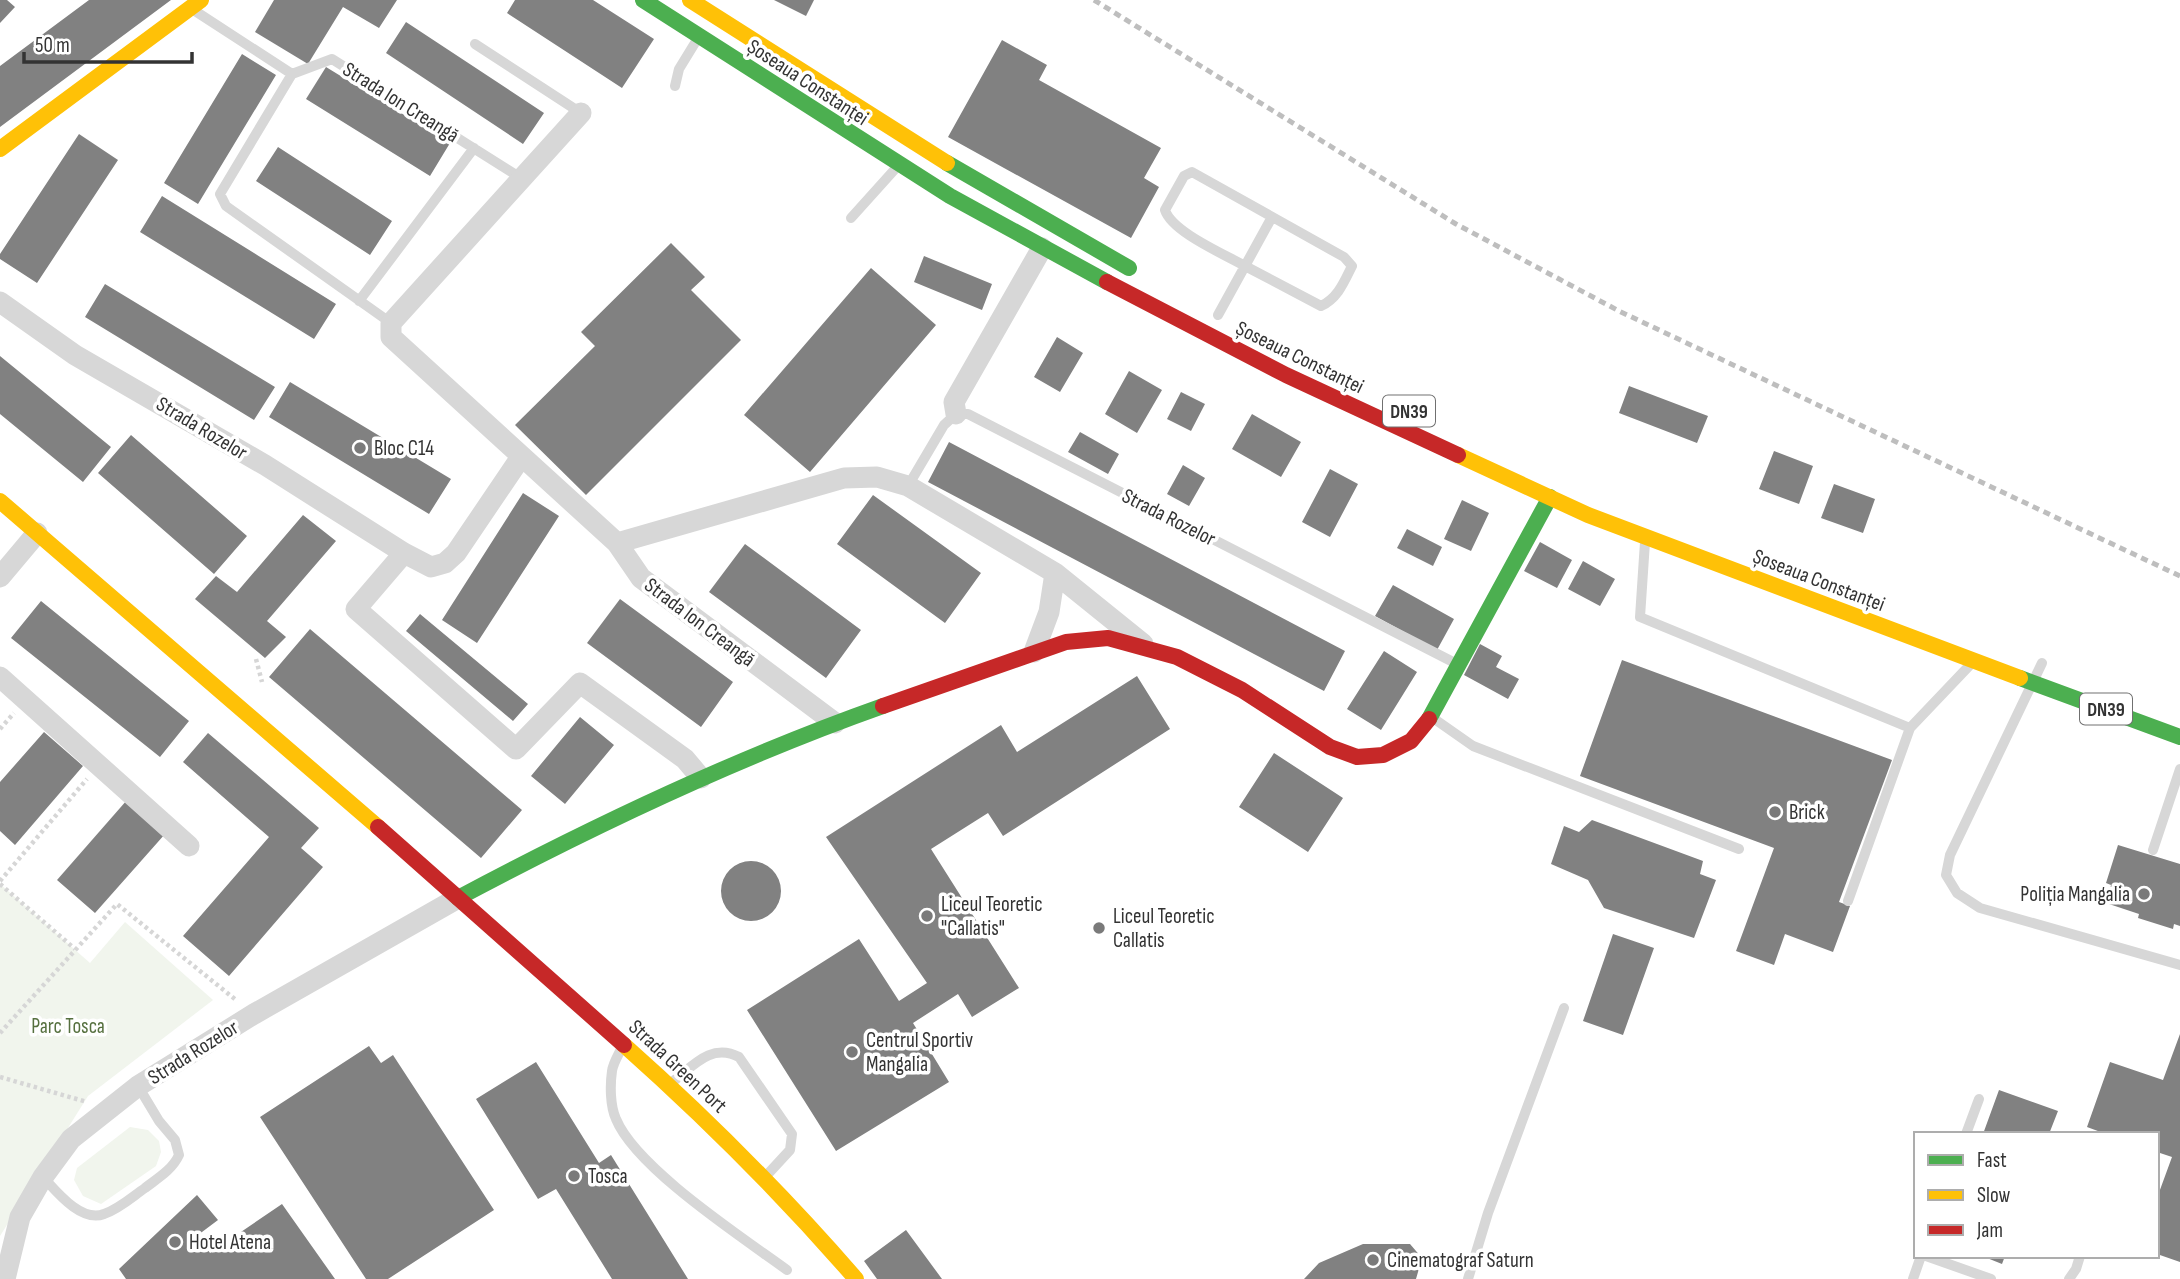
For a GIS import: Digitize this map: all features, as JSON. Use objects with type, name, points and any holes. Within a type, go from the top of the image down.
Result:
[{"type":"street","name":"Șoseaua Constanței","points":[[643,0],[899,165],[1042,248],[1286,375],[1550,498],[1645,538],[2180,737]]},
{"type":"street","name":"Șoseaua Constanței","points":[[690,0],[979,183],[1147,278]]},
{"type":"street","points":[[0,149],[196,4]]},
{"type":"street","points":[[391,330],[521,178],[581,113]]},
{"type":"street","points":[[957,414],[954,402],[1042,248]]},
{"type":"street","name":"Strada Rozelor","points":[[0,302],[75,355],[265,465],[431,568],[445,563],[456,553],[521,457]]},
{"type":"street","name":"Strada Ion Creangă","points":[[391,330],[521,457],[617,543],[641,579],[835,723]]},
{"type":"street","name":"Strada Rozelor","points":[[617,543],[844,478],[877,477],[908,486],[1055,573],[1147,647]]},
{"type":"street","name":"Strada Rozelor","points":[[5,1279],[20,1217],[43,1177],[71,1139],[138,1086],[254,1014],[514,868],[701,778],[835,723],[1066,642],[1108,638],[1177,657],[1242,690],[1330,747],[1357,757],[1383,755],[1411,741],[1431,716],[1550,498]]},
{"type":"street","points":[[0,501],[458,898]]},
{"type":"street","points":[[0,577],[37,533]]},
{"type":"street","points":[[404,553],[356,609],[516,749],[580,683],[685,759],[701,778]]},
{"type":"street","points":[[1034,652],[1049,612],[1055,573]]},
{"type":"street","points":[[0,677],[189,846]]},
{"type":"street","name":"Strada Green Port","points":[[458,898],[669,1085],[813,1228],[856,1279]]},
{"type":"lane","points":[[196,4],[292,74]]},
{"type":"lane","points":[[675,86],[679,69],[699,36]]},
{"type":"lane","points":[[475,44],[581,113]]},
{"type":"lane","name":"Strada Ion Creangă","points":[[391,330],[359,301],[226,206],[220,194],[292,74],[332,59],[521,178]]},
{"type":"lane","points":[[359,301],[474,148]]},
{"type":"lane","points":[[851,218],[899,165]]},
{"type":"lane","points":[[1192,172],[1344,257],[1352,266],[1339,292],[1330,302],[1321,306],[1245,265],[1179,228],[1168,217],[1165,210],[1184,176],[1192,172]]},
{"type":"lane","points":[[1218,315],[1272,217]]},
{"type":"lane","points":[[908,486],[944,425],[957,414]]},
{"type":"lane","name":"Strada Rozelor","points":[[957,414],[968,414],[1458,665]]},
{"type":"lane","points":[[1645,538],[1640,617],[1910,729]]},
{"type":"lane","points":[[1848,901],[1910,729],[1973,661]]},
{"type":"lane","points":[[2042,663],[1950,855],[1946,875],[1957,893],[1980,908],[2180,965]]},
{"type":"lane","points":[[1431,716],[1473,746],[1739,849]]},
{"type":"lane","points":[[2153,850],[2180,769]]},
{"type":"lane","points":[[1468,1279],[1488,1213],[1564,1008]]},
{"type":"lane","points":[[624,1044],[612,1069],[611,1096],[615,1118],[632,1146],[665,1177],[787,1270]]},
{"type":"lane","points":[[669,1085],[709,1053],[729,1052],[739,1057],[792,1134],[790,1150],[764,1178]]},
{"type":"lane","points":[[43,1177],[67,1203],[84,1213],[101,1216],[116,1209],[174,1166],[179,1155],[175,1140],[159,1121],[138,1086]]},
{"type":"lane","points":[[1967,1132],[1979,1099]]},
{"type":"lane","points":[[1913,1279],[1923,1258]]},
{"type":"lane","points":[[1930,1258],[1991,1279]]},
{"type":"lane","points":[[2069,1279],[2079,1258]]},
{"type":"path","points":[[256,659],[262,682]]},
{"type":"path","points":[[75,949],[0,883],[99,765]]},
{"type":"path","points":[[0,1033],[117,904],[254,1014]]},
{"type":"path","points":[[0,1077],[108,1108]]},
{"type":"green space","name":"Parc Tosca","points":[[0,884],[90,963],[125,922],[213,1000],[88,1096],[0,1236]]},
{"type":"green space","points":[[130,1127],[148,1130],[159,1141],[161,1152],[156,1166],[101,1204],[83,1196],[74,1180],[77,1168]]},
{"type":"building","points":[[0,0],[7,0],[15,7],[0,23]]},
{"type":"building","points":[[89,0],[171,0],[0,127],[0,66]]},
{"type":"building","points":[[274,0],[397,0],[379,28],[343,7],[308,64],[255,32]]},
{"type":"building","points":[[515,0],[593,0],[654,39],[622,88],[507,13]]},
{"type":"building","points":[[774,0],[814,0],[806,16]]},
{"type":"building","points":[[406,22],[544,113],[523,144],[386,53]]},
{"type":"building","points":[[1002,40],[1047,65],[1039,80],[1161,148],[1144,178],[1159,187],[1131,238],[948,137]]},
{"type":"building","points":[[242,54],[276,75],[198,204],[164,183]]},
{"type":"building","points":[[326,67],[450,143],[430,176],[306,99]]},
{"type":"building","points":[[79,134],[118,160],[37,283],[0,259],[0,254]]},
{"type":"building","points":[[278,147],[392,221],[370,255],[256,181]]},
{"type":"building","points":[[162,196],[336,304],[314,339],[140,232]]},
{"type":"building","points":[[671,243],[705,277],[691,290],[741,340],[586,495],[515,425],[595,346],[581,332]]},
{"type":"building","points":[[924,256],[992,284],[982,310],[914,282]]},
{"type":"building","points":[[871,268],[936,325],[810,472],[744,415]]},
{"type":"building","points":[[105,284],[275,387],[254,420],[85,317]]},
{"type":"building","points":[[1057,337],[1083,353],[1060,392],[1034,377]]},
{"type":"building","points":[[0,356],[111,447],[83,482],[0,414]]},
{"type":"building","points":[[1129,371],[1162,390],[1137,433],[1105,414]]},
{"type":"building","name":"Bloc C14","points":[[290,382],[451,479],[429,514],[269,417]]},
{"type":"building","points":[[1629,386],[1708,416],[1697,443],[1619,413]]},
{"type":"building","points":[[1181,392],[1205,404],[1191,431],[1167,419]]},
{"type":"building","points":[[1252,414],[1301,442],[1281,477],[1232,449]]},
{"type":"building","points":[[1080,432],[1119,454],[1108,474],[1068,452]]},
{"type":"building","points":[[131,435],[247,536],[214,574],[98,473]]},
{"type":"building","points":[[949,442],[1345,651],[1324,691],[928,482]]},
{"type":"building","points":[[1774,451],[1813,466],[1799,504],[1759,489]]},
{"type":"building","points":[[1183,465],[1205,478],[1189,506],[1167,494]]},
{"type":"building","points":[[1330,469],[1358,484],[1330,537],[1302,522]]},
{"type":"building","points":[[1834,484],[1875,499],[1863,533],[1821,518]]},
{"type":"building","points":[[523,493],[559,516],[477,643],[442,620]]},
{"type":"building","points":[[873,495],[981,573],[945,623],[837,544]]},
{"type":"building","points":[[1462,500],[1489,513],[1471,551],[1444,539]]},
{"type":"building","points":[[303,515],[336,541],[267,621],[286,637],[265,658],[195,599],[216,576],[237,592]]},
{"type":"building","points":[[1407,529],[1442,547],[1433,566],[1397,548]]},
{"type":"building","points":[[1540,542],[1572,560],[1557,588],[1524,571]]},
{"type":"building","points":[[745,544],[861,630],[826,678],[709,592]]},
{"type":"building","points":[[1583,561],[1615,579],[1600,606],[1568,589]]},
{"type":"building","points":[[1393,585],[1454,619],[1437,650],[1375,616]]},
{"type":"building","points":[[620,599],[733,682],[701,727],[587,643]]},
{"type":"building","points":[[41,601],[189,721],[160,757],[11,638]]},
{"type":"building","points":[[420,614],[528,704],[513,721],[406,631]]},
{"type":"building","points":[[310,629],[522,810],[481,858],[269,677]]},
{"type":"building","points":[[1480,644],[1502,656],[1496,667],[1519,679],[1508,699],[1464,675]]},
{"type":"building","points":[[1384,651],[1417,672],[1381,730],[1347,709]]},
{"type":"building","name":"Brick","points":[[1622,660],[1892,760],[1839,902],[1850,906],[1833,952],[1785,934],[1774,965],[1736,951],[1774,848],[1580,776]]},
{"type":"building","name":"Liceul Teoretic \"Callatis\"","points":[[1137,676],[1170,729],[1003,836],[988,813],[931,849],[1019,988],[972,1017],[958,994],[913,1023],[949,1082],[836,1151],[747,1010],[859,939],[899,1001],[927,983],[826,837],[1001,725],[1017,752]]},
{"type":"building","points":[[580,717],[614,745],[565,804],[531,776]]},
{"type":"building","points":[[44,732],[83,766],[15,845],[0,831],[0,782]]},
{"type":"building","points":[[208,733],[319,828],[301,848],[323,867],[229,976],[183,936],[269,837],[183,762]]},
{"type":"building","points":[[1274,753],[1343,798],[1308,852],[1239,807]]},
{"type":"building","points":[[127,800],[165,834],[95,913],[57,880]]},
{"type":"building","points":[[1592,820],[1703,861],[1700,874],[1716,880],[1694,938],[1604,908],[1588,880],[1551,864],[1564,826],[1579,832]]},
{"type":"building","name":"Poliția Mangalia","points":[[2118,845],[2180,864],[2180,926],[2174,924],[2173,929],[2138,918],[2139,914],[2106,903],[2111,885],[2106,883]]},
{"type":"building","points":[[751,861],[768,866],[776,874],[781,891],[776,908],[768,916],[751,921],[734,916],[726,908],[721,891],[726,874],[734,866]]},
{"type":"building","points":[[1613,934],[1654,948],[1623,1035],[1583,1021]]},
{"type":"building","points":[[2180,1034],[2180,1262],[2159,1255],[2159,1193],[2172,1157],[2159,1153],[2159,1132],[2101,1132],[2087,1127],[2110,1062],[2163,1080]]},
{"type":"building","points":[[369,1046],[381,1063],[393,1055],[494,1210],[388,1279],[366,1279],[260,1117]]},
{"type":"building","name":"Tosca","points":[[536,1062],[599,1163],[611,1155],[688,1279],[612,1279],[556,1189],[538,1199],[476,1099]]},
{"type":"building","points":[[1999,1090],[2058,1111],[2050,1132],[1984,1132]]},
{"type":"building","points":[[197,1195],[218,1220],[198,1235],[210,1253],[282,1204],[335,1279],[126,1279],[119,1269]]},
{"type":"building","points":[[906,1230],[942,1279],[877,1279],[864,1261]]},
{"type":"building","name":"Cinematograf Saturn","points":[[1363,1244],[1410,1244],[1422,1258],[1416,1279],[1304,1279],[1319,1263]]},
{"type":"building","points":[[1987,1258],[2004,1258],[2002,1264]]},
{"type":"railway","points":[[1094,0],[1456,224],[1619,311],[2180,576]]},
{"type":"traffic: fast","points":[[643,0],[950,196],[1107,282]]},
{"type":"traffic: fast","points":[[947,163],[1129,268]]},
{"type":"traffic: fast","points":[[1429,719],[1550,497]]},
{"type":"traffic: fast","points":[[2020,678],[2180,737]]},
{"type":"traffic: fast","points":[[458,898],[720,770],[883,706]]},
{"type":"traffic: slow","points":[[0,149],[201,0]]},
{"type":"traffic: slow","points":[[690,0],[947,163]]},
{"type":"traffic: slow","points":[[1458,455],[1588,515],[2020,678]]},
{"type":"traffic: slow","points":[[0,501],[378,827]]},
{"type":"traffic: slow","points":[[624,1045],[744,1158],[856,1279]]},
{"type":"traffic: jam","points":[[1107,282],[1286,375],[1458,455]]},
{"type":"traffic: jam","points":[[883,706],[1066,642],[1108,638],[1177,657],[1242,690],[1330,747],[1357,757],[1383,755],[1411,741],[1429,719]]},
{"type":"traffic: jam","points":[[378,827],[624,1045]]},
{"type":"place","name":"Bloc C14","points":[[360,448]]},
{"type":"place","name":"Brick","points":[[1775,812]]},
{"type":"place","name":"Poliția Mangalia","points":[[2144,894]]},
{"type":"place","name":"Liceul Teoretic \"Callatis\"","points":[[927,916]]},
{"type":"place","name":"Liceul Teoretic Callatis","points":[[1099,928]]},
{"type":"place","name":"Centrul Sportiv Mangalia","points":[[852,1052]]},
{"type":"place","name":"Tosca","points":[[574,1176]]},
{"type":"place","name":"Hotel Atena","points":[[175,1242]]},
{"type":"place","name":"Cinematograf Saturn","points":[[1373,1260]]}]
